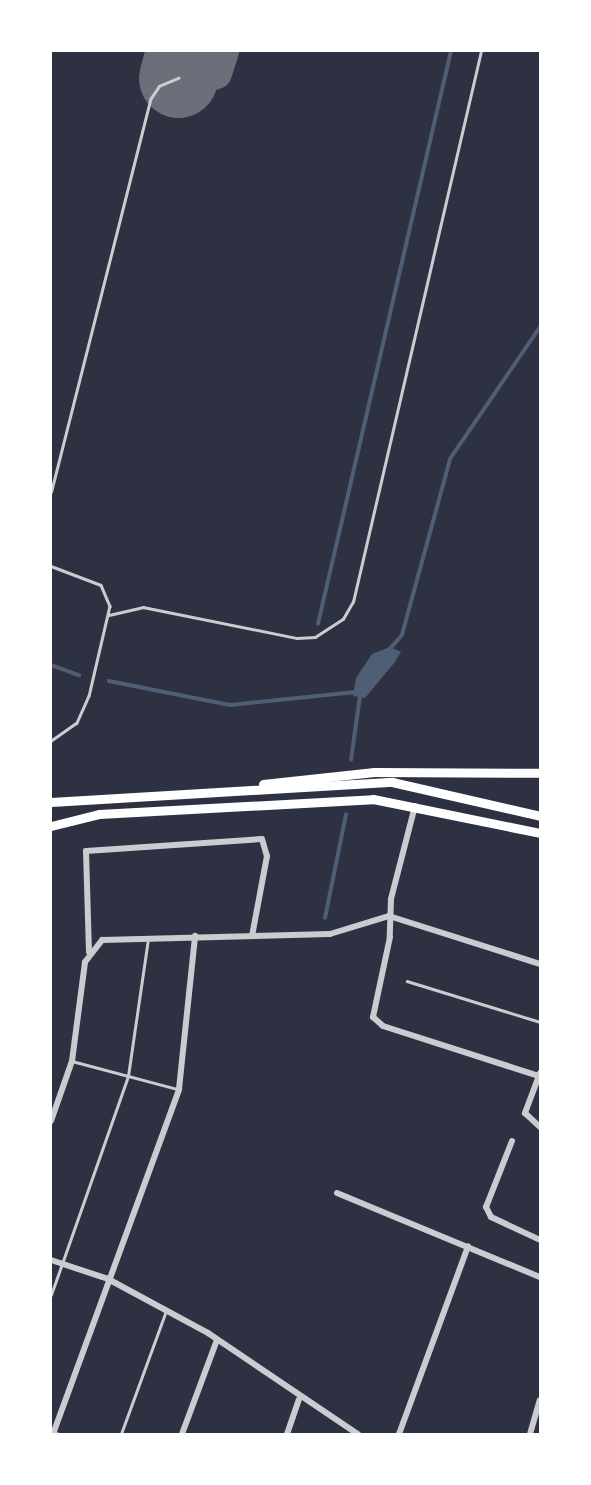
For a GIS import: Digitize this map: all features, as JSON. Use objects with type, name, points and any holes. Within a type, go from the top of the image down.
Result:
[{"type":"main road","points":[[223,791],[374,772],[540,773]]},
{"type":"main road","points":[[51,802],[392,782],[540,816]]},
{"type":"main road","points":[[51,826],[99,814],[373,799],[540,833]]},
{"type":"street","points":[[415,807],[389,916],[388,949],[371,1009],[377,1023],[539,1074],[525,1113],[540,1127]]},
{"type":"street","points":[[51,1121],[72,1061],[89,952],[86,850],[262,839],[267,856],[252,936]]},
{"type":"street","points":[[89,952],[111,937],[330,934],[389,916],[540,964]]},
{"type":"street","points":[[54,1433],[179,1089],[195,936]]},
{"type":"street","points":[[512,1141],[486,1207],[491,1217],[540,1240]]},
{"type":"street","points":[[337,1193],[540,1277]]},
{"type":"street","points":[[399,1434],[468,1246]]},
{"type":"street","points":[[51,1260],[108,1279],[218,1340],[299,1400],[358,1434]]},
{"type":"street","points":[[182,1434],[218,1340]]},
{"type":"street","points":[[287,1434],[299,1400]]},
{"type":"street","points":[[530,1434],[540,1400]]},
{"type":"lane","points":[[109,615],[143,607],[297,638],[322,634],[343,619],[353,602],[481,51]]},
{"type":"lane","points":[[51,492],[150,98],[159,86],[178,78]]},
{"type":"lane","points":[[51,566],[101,584],[109,615],[89,696],[77,723],[51,741]]},
{"type":"lane","points":[[51,1296],[128,1076],[148,936]]},
{"type":"lane","points":[[407,981],[540,1023]]},
{"type":"lane","points":[[72,1061],[179,1089]]},
{"type":"lane","points":[[121,1434],[166,1311]]},
{"type":"water","points":[[390,647],[401,652],[395,662],[365,698],[353,696],[356,678],[372,654]]},
{"type":"waterway","points":[[318,624],[451,51]]},
{"type":"waterway","points":[[389,650],[402,635],[450,459],[540,327]]},
{"type":"waterway","points":[[51,665],[79,675]]},
{"type":"waterway","points":[[109,681],[230,705],[355,692]]},
{"type":"waterway","points":[[351,760],[360,696]]},
{"type":"waterway","points":[[325,918],[346,815]]},
{"type":"taxiway","points":[[161,51],[178,78],[189,82],[216,73],[223,51]]},
{"type":"runway","points":[[178,78],[185,51]]}]
